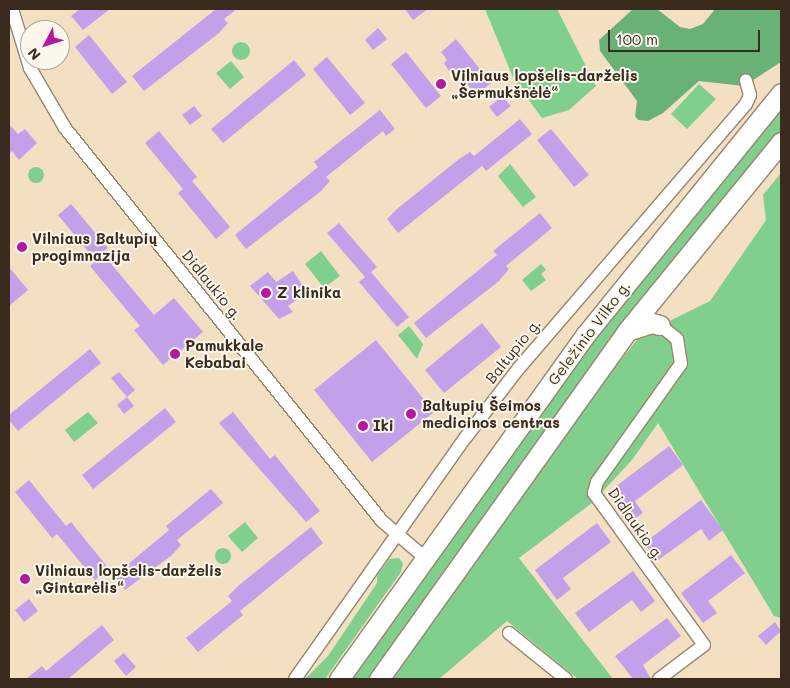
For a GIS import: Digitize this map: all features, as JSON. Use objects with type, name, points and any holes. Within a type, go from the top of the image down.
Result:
[{"type":"highway","name":"Geležinio Vilko g.","points":[[339,679],[424,557],[612,300],[781,93]]},
{"type":"highway","name":"Geležinio Vilko g.","points":[[379,679],[627,331],[781,142]]},
{"type":"highway","points":[[658,291],[656,313],[660,325]]},
{"type":"highway","points":[[627,331],[652,323],[660,325]]},
{"type":"street","name":"Didlaukio g.","points":[[12,9],[30,68],[65,128],[396,536],[424,557]]},
{"type":"street","name":"Baltupio g.","points":[[295,679],[466,437],[519,368],[746,104],[750,95],[746,81]]},
{"type":"street","name":"Didlaukio g.","points":[[660,325],[677,339],[681,364],[598,482],[594,493],[704,645],[660,679]]},
{"type":"street","points":[[509,633],[566,679]]},
{"type":"green space","points":[[485,9],[557,9],[596,86],[569,110],[542,118],[514,80]]},
{"type":"green space","points":[[633,9],[657,9],[680,27],[690,29],[703,24],[715,9],[781,9],[781,62],[744,86],[699,81],[663,113],[648,121],[638,120],[635,116],[637,101],[600,51],[599,40]]},
{"type":"green space","points":[[241,42],[247,45],[250,51],[247,57],[241,60],[235,57],[232,51],[235,45]]},
{"type":"green space","points":[[231,61],[244,77],[230,89],[216,73]]},
{"type":"green space","points":[[699,84],[716,99],[687,129],[671,114]]},
{"type":"green space","points":[[781,105],[781,132],[689,243],[370,679],[349,679],[583,349]]},
{"type":"green space","points":[[510,164],[536,197],[523,207],[498,176]]},
{"type":"green space","points":[[36,167],[44,175],[36,183],[28,175]]},
{"type":"green space","points":[[781,173],[781,618],[774,616],[658,423],[632,460],[592,503],[519,558],[613,679],[578,679],[507,621],[439,679],[387,679],[580,410],[641,335],[710,301],[766,220],[763,195]]},
{"type":"green space","points":[[321,251],[340,276],[324,288],[305,264]]},
{"type":"green space","points":[[541,264],[546,270],[541,274],[546,280],[531,291],[522,280]]},
{"type":"green space","points":[[409,326],[423,344],[417,359],[398,335]]},
{"type":"green space","points":[[88,412],[98,423],[74,442],[65,430]]},
{"type":"green space","points":[[245,522],[258,538],[242,552],[228,536]]},
{"type":"green space","points":[[223,548],[231,556],[223,564],[215,556]]},
{"type":"green space","points":[[399,558],[403,563],[401,572],[325,679],[305,679],[328,656],[377,583],[377,576],[389,559]]},
{"type":"building","points":[[80,9],[110,9],[83,30],[71,16]]},
{"type":"building","points":[[216,9],[237,9],[224,19],[228,23],[219,33],[144,91],[132,76]]},
{"type":"building","points":[[405,9],[428,9],[413,20]]},
{"type":"building","points":[[378,28],[387,39],[373,50],[365,40]]},
{"type":"building","points":[[89,35],[127,82],[112,94],[75,47]]},
{"type":"building","points":[[456,39],[491,83],[476,95],[454,68],[449,71],[444,63],[447,60],[441,52]]},
{"type":"building","points":[[406,52],[441,96],[426,108],[391,64]]},
{"type":"building","points":[[327,57],[365,103],[350,115],[313,69]]},
{"type":"building","points":[[294,60],[306,75],[223,143],[211,129]]},
{"type":"building","points":[[502,96],[511,106],[497,117],[489,107]]},
{"type":"building","points":[[194,106],[202,116],[190,125],[182,115]]},
{"type":"building","points":[[380,110],[395,129],[386,136],[383,131],[326,177],[330,181],[320,192],[246,249],[235,235],[318,167],[314,162]]},
{"type":"building","points":[[520,119],[532,134],[486,171],[482,166],[398,233],[387,219],[397,209],[459,159],[470,152],[474,156]]},
{"type":"building","points":[[9,124],[18,134],[25,129],[37,143],[19,160],[12,151],[9,154]]},
{"type":"building","points":[[551,129],[589,175],[574,187],[537,140]]},
{"type":"building","points":[[159,131],[197,177],[192,181],[230,227],[216,239],[178,193],[183,189],[145,143]]},
{"type":"building","points":[[71,204],[108,248],[102,253],[154,315],[174,298],[203,332],[163,365],[134,330],[140,326],[90,266],[96,261],[58,215]]},
{"type":"building","points":[[540,213],[552,228],[506,266],[509,269],[499,281],[426,338],[414,323],[497,255],[493,251]]},
{"type":"building","points":[[339,223],[377,267],[371,272],[409,317],[397,327],[359,282],[365,277],[327,233]]},
{"type":"building","points":[[9,267],[28,290],[9,306]]},
{"type":"building","points":[[293,271],[305,289],[302,291],[304,294],[288,306],[293,312],[279,319],[250,286],[268,272],[276,282]]},
{"type":"building","points":[[482,323],[501,347],[444,393],[425,370]]},
{"type":"building","points":[[376,340],[434,412],[372,462],[314,390]]},
{"type":"building","points":[[90,349],[101,363],[18,431],[9,420],[9,415]]},
{"type":"building","points":[[119,372],[135,390],[127,397],[111,378]]},
{"type":"building","points":[[127,397],[134,406],[124,414],[117,405]]},
{"type":"building","points":[[165,408],[176,422],[93,489],[82,475]]},
{"type":"building","points":[[233,412],[270,459],[275,455],[320,511],[306,522],[219,423]]},
{"type":"building","points":[[669,446],[683,465],[635,501],[643,513],[629,523],[607,493]]},
{"type":"building","points":[[29,480],[66,526],[71,522],[109,569],[95,580],[57,534],[52,538],[15,492]]},
{"type":"building","points":[[211,489],[223,503],[177,540],[181,545],[172,555],[125,590],[114,576],[169,530],[166,526]]},
{"type":"building","points":[[701,500],[723,530],[709,541],[701,529],[657,561],[644,543]]},
{"type":"building","points":[[597,523],[611,542],[563,578],[571,589],[557,600],[535,570]]},
{"type":"building","points":[[311,527],[323,543],[240,611],[243,615],[198,652],[186,638],[232,601],[228,596],[238,586]]},
{"type":"building","points":[[731,555],[745,573],[708,601],[717,613],[703,623],[681,593]]},
{"type":"building","points":[[633,571],[655,601],[641,612],[632,600],[589,632],[575,613]]},
{"type":"building","points":[[29,599],[38,611],[24,622],[15,610]]},
{"type":"building","points":[[667,618],[681,636],[643,665],[651,679],[633,679],[615,656]]},
{"type":"building","points":[[775,622],[781,631],[766,645],[758,636]]},
{"type":"building","points":[[102,625],[114,640],[68,679],[26,679],[42,666],[46,671]]},
{"type":"building","points":[[124,653],[136,667],[126,676],[114,661]]},
{"type":"place","name":"Vilniaus lopšelis-darželis „Šermukšnėlė“","points":[[441,84]]},
{"type":"place","name":"Vilniaus Baltupių progimnazija","points":[[22,247]]},
{"type":"place","name":"Z klinika","points":[[266,293]]},
{"type":"place","name":"Pamukkale Kebabai","points":[[175,354]]},
{"type":"place","name":"Baltupių Šeimos medicinos centras","points":[[411,414]]},
{"type":"place","name":"Iki","points":[[363,426]]},
{"type":"place","name":"Vilniaus lopšelis-darželis „Gintarėlis“","points":[[25,579]]}]
